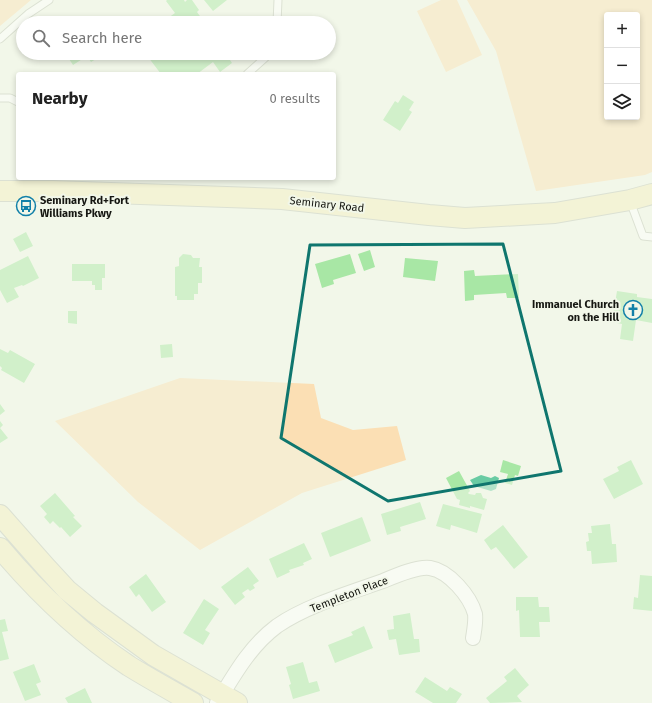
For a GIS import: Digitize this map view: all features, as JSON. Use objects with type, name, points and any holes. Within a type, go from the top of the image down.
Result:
[{"type":"main road","name":"Seminary Road","points":[[13,189],[282,199],[465,218],[555,213],[630,200],[652,194]]},
{"type":"main road","points":[[0,515],[67,590],[153,656],[225,700]]},
{"type":"main road","points":[[0,548],[42,594],[86,633],[129,665],[193,703]]},
{"type":"street","name":"Templeton Place","points":[[225,700],[243,660],[277,626],[302,612],[321,604],[412,570],[429,567],[444,574],[458,586],[470,602],[475,615],[473,638]]},
{"type":"lane","points":[[26,16],[49,0]]},
{"type":"lane","points":[[277,16],[278,0]]},
{"type":"lane","points":[[0,39],[16,25]]},
{"type":"lane","points":[[249,72],[262,60]]},
{"type":"lane","points":[[0,98],[10,98],[16,101]]},
{"type":"lane","points":[[630,200],[643,236],[652,236]]},
{"type":"highlighted area","points":[[503,244],[561,471],[388,501],[281,438],[310,245]]},
{"type":"shaded area","points":[[0,0],[31,0],[0,26]]},
{"type":"shaded area","points":[[441,0],[457,0],[482,55],[446,72],[417,11]]},
{"type":"shaded area","points":[[467,0],[652,0],[652,172],[645,175],[536,191],[496,51]]},
{"type":"shaded area","points":[[180,378],[314,384],[321,418],[353,430],[397,426],[406,460],[302,493],[200,550],[138,502],[55,421]]},
{"type":"shaded area","points":[[481,475],[491,478],[495,476],[499,478],[496,489],[491,491],[474,486],[470,480]]},
{"type":"building","points":[[184,0],[185,2],[187,0],[192,0],[199,10],[197,12],[200,16],[171,16],[175,13],[166,1]]},
{"type":"building","points":[[204,0],[227,0],[213,11]]},
{"type":"building","points":[[70,60],[81,60],[73,65]]},
{"type":"building","points":[[150,60],[230,60],[232,63],[220,72],[213,62],[200,72],[159,72]]},
{"type":"building","points":[[403,95],[414,102],[409,110],[412,112],[400,131],[383,120],[395,101],[398,103]]},
{"type":"building","points":[[26,232],[33,246],[20,252],[13,239]]},
{"type":"building","points":[[370,250],[375,267],[364,271],[358,254]]},
{"type":"building","points":[[183,254],[191,255],[193,258],[200,258],[199,267],[202,267],[202,283],[198,283],[198,294],[194,294],[194,300],[177,300],[177,296],[175,296],[175,267],[179,266],[179,258]]},
{"type":"building","points":[[350,254],[356,273],[333,280],[334,284],[322,288],[315,264]]},
{"type":"building","points":[[28,256],[39,278],[23,286],[14,288],[19,297],[7,303],[0,290],[0,270]]},
{"type":"building","points":[[405,258],[438,261],[435,281],[403,277]]},
{"type":"building","points":[[72,264],[105,264],[105,278],[102,278],[102,290],[95,290],[95,285],[92,285],[92,281],[72,281]]},
{"type":"building","points":[[474,270],[475,276],[518,274],[519,298],[507,298],[506,293],[474,295],[474,300],[465,301],[464,271]]},
{"type":"building","name":"Immanuel Church on the Hill","points":[[617,291],[637,294],[637,297],[652,299],[652,323],[636,320],[633,341],[620,339],[622,324],[612,322]]},
{"type":"building","points":[[68,311],[77,311],[77,324],[68,323]]},
{"type":"building","points":[[172,344],[173,357],[161,358],[160,345]]},
{"type":"building","points":[[0,349],[8,353],[10,350],[35,364],[24,383],[1,370]]},
{"type":"building","points":[[0,404],[5,411],[0,415]]},
{"type":"building","points":[[0,421],[3,425],[0,428]]},
{"type":"building","points":[[0,428],[8,438],[0,443]]},
{"type":"building","points":[[503,460],[521,466],[518,476],[515,475],[512,485],[505,483],[508,474],[500,472]]},
{"type":"building","points":[[631,460],[643,484],[614,499],[603,479],[619,471],[617,467]]},
{"type":"building","points":[[459,471],[470,491],[468,493],[469,494],[475,495],[476,493],[481,493],[483,498],[487,499],[484,510],[459,505],[460,500],[457,499],[446,478]]},
{"type":"building","points":[[55,493],[75,516],[73,517],[82,526],[70,537],[53,521],[50,524],[44,517],[47,514],[40,506]]},
{"type":"building","points":[[420,502],[426,519],[400,527],[401,531],[387,535],[381,514]]},
{"type":"building","points":[[443,504],[482,514],[477,533],[451,525],[450,530],[436,526]]},
{"type":"building","points":[[362,517],[371,541],[330,557],[321,533]]},
{"type":"building","points":[[610,524],[612,544],[616,544],[617,562],[592,564],[591,551],[587,551],[586,542],[589,541],[588,533],[592,533],[591,526]]},
{"type":"building","points":[[503,525],[528,557],[514,569],[496,547],[491,550],[484,540]]},
{"type":"building","points":[[304,543],[312,559],[303,563],[304,565],[289,570],[290,572],[277,578],[269,559]]},
{"type":"building","points":[[248,567],[259,581],[253,585],[255,588],[250,591],[248,589],[242,593],[245,597],[235,605],[221,587]]},
{"type":"building","points":[[146,574],[166,602],[152,612],[139,594],[136,597],[129,587]]},
{"type":"building","points":[[640,575],[652,576],[652,611],[633,609],[634,597],[638,598]]},
{"type":"building","points":[[516,597],[538,597],[539,607],[549,607],[550,622],[539,622],[540,637],[520,637],[519,610],[516,611]]},
{"type":"building","points":[[204,599],[219,609],[205,630],[210,633],[203,645],[183,633]]},
{"type":"building","points":[[410,613],[414,639],[419,639],[420,652],[399,655],[396,639],[389,640],[387,630],[394,629],[393,616]]},
{"type":"building","points":[[5,619],[8,631],[2,632],[9,659],[0,661],[0,620]]},
{"type":"building","points":[[364,626],[373,648],[335,663],[328,645],[353,635],[351,632]]},
{"type":"building","points":[[303,662],[309,683],[317,681],[320,691],[293,699],[289,685],[291,684],[286,667]]},
{"type":"building","points":[[34,664],[41,682],[36,684],[41,695],[25,701],[13,672]]},
{"type":"building","points":[[515,668],[529,685],[517,696],[522,702],[490,703],[486,698],[507,681],[504,677]]},
{"type":"building","points":[[425,677],[447,691],[450,687],[462,694],[456,703],[433,703],[415,692]]},
{"type":"building","points":[[85,688],[92,703],[68,703],[65,698]]},
{"type":"place","name":"Seminary Rd+Fort Williams Pkwy","points":[[26,206]]},
{"type":"place","name":"Immanuel Church on the Hill","points":[[633,310]]}]
